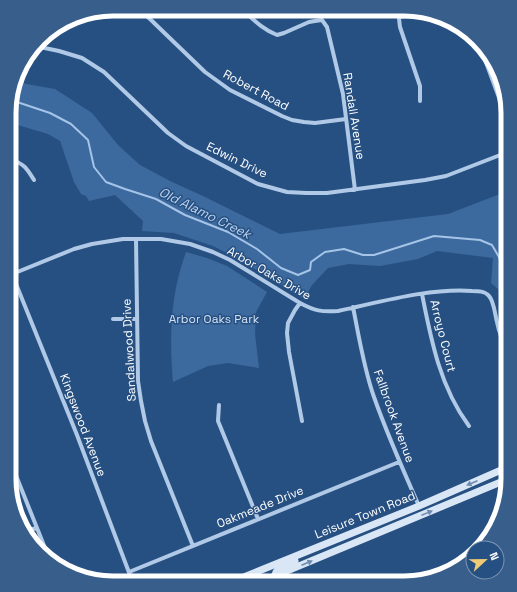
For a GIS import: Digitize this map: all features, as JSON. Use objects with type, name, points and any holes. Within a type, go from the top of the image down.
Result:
[{"type":"main road","name":"Leisure Town Road","points":[[246,576],[418,506],[501,470]]},
{"type":"main road","name":"Leisure Town Road","points":[[284,576],[397,525],[501,483]]},
{"type":"main road","points":[[397,525],[416,511],[418,506]]},
{"type":"main road","points":[[277,576],[276,572],[280,568],[341,537]]},
{"type":"street","name":"Robert Road","points":[[146,16],[205,72],[230,90],[292,120],[315,123],[346,119]]},
{"type":"street","name":"Randall Avenue","points":[[249,16],[269,32],[277,35],[315,20],[322,20],[327,27],[343,94],[355,190]]},
{"type":"street","points":[[406,16],[399,17],[400,27],[420,86],[420,101]]},
{"type":"street","name":"Edwin Drive","points":[[41,47],[82,58],[104,72],[168,133],[186,146],[258,184],[287,192],[327,193],[425,180],[446,176],[501,155]]},
{"type":"street","points":[[485,59],[500,100]]},
{"type":"street","points":[[16,161],[27,168],[34,180]]},
{"type":"street","name":"Arbor Oaks Drive","points":[[16,273],[74,249],[92,244],[123,239],[161,239],[190,244],[213,252],[230,260],[311,309],[338,311],[422,294],[464,291],[482,292],[491,298],[501,335]]},
{"type":"street","name":"Sandalwood Drive","points":[[136,239],[138,381],[141,401],[151,441],[193,546]]},
{"type":"street","name":"Kingswood Avenue","points":[[16,287],[79,442],[130,576]]},
{"type":"street","name":"Arroyo Court","points":[[422,294],[434,353],[440,370],[449,393],[469,426]]},
{"type":"street","points":[[300,303],[288,323],[287,333],[289,352],[302,421]]},
{"type":"street","name":"Fallbrook Avenue","points":[[353,308],[374,396],[399,462],[418,506]]},
{"type":"street","points":[[113,319],[137,319]]},
{"type":"street","points":[[218,406],[218,421],[258,519]]},
{"type":"street","name":"Oakmeade Drive","points":[[129,572],[399,462]]},
{"type":"street","points":[[16,476],[43,546]]},
{"type":"street","points":[[30,530],[36,528]]},
{"type":"green space","points":[[21,83],[55,89],[92,113],[118,145],[140,165],[280,234],[448,214],[501,194],[501,312],[499,290],[491,283],[493,258],[437,251],[418,259],[380,266],[349,264],[328,268],[312,285],[304,299],[235,257],[213,246],[174,233],[142,231],[143,221],[115,195],[89,201],[86,196],[81,194],[74,182],[60,141],[48,134],[16,124],[17,100]]},
{"type":"green space","name":"Arbor Oaks Park","points":[[186,252],[227,266],[267,292],[256,312],[255,334],[259,368],[228,363],[208,366],[173,382],[171,343],[173,304],[175,291]]},
{"type":"waterway","name":"Old Alamo Creek","points":[[17,102],[50,113],[71,124],[88,140],[94,167],[106,182],[156,199],[185,215],[228,232],[257,249],[281,268],[298,275],[310,270],[311,262],[325,252],[344,249],[363,255],[374,255],[434,236],[480,240],[492,245],[501,262]]}]
